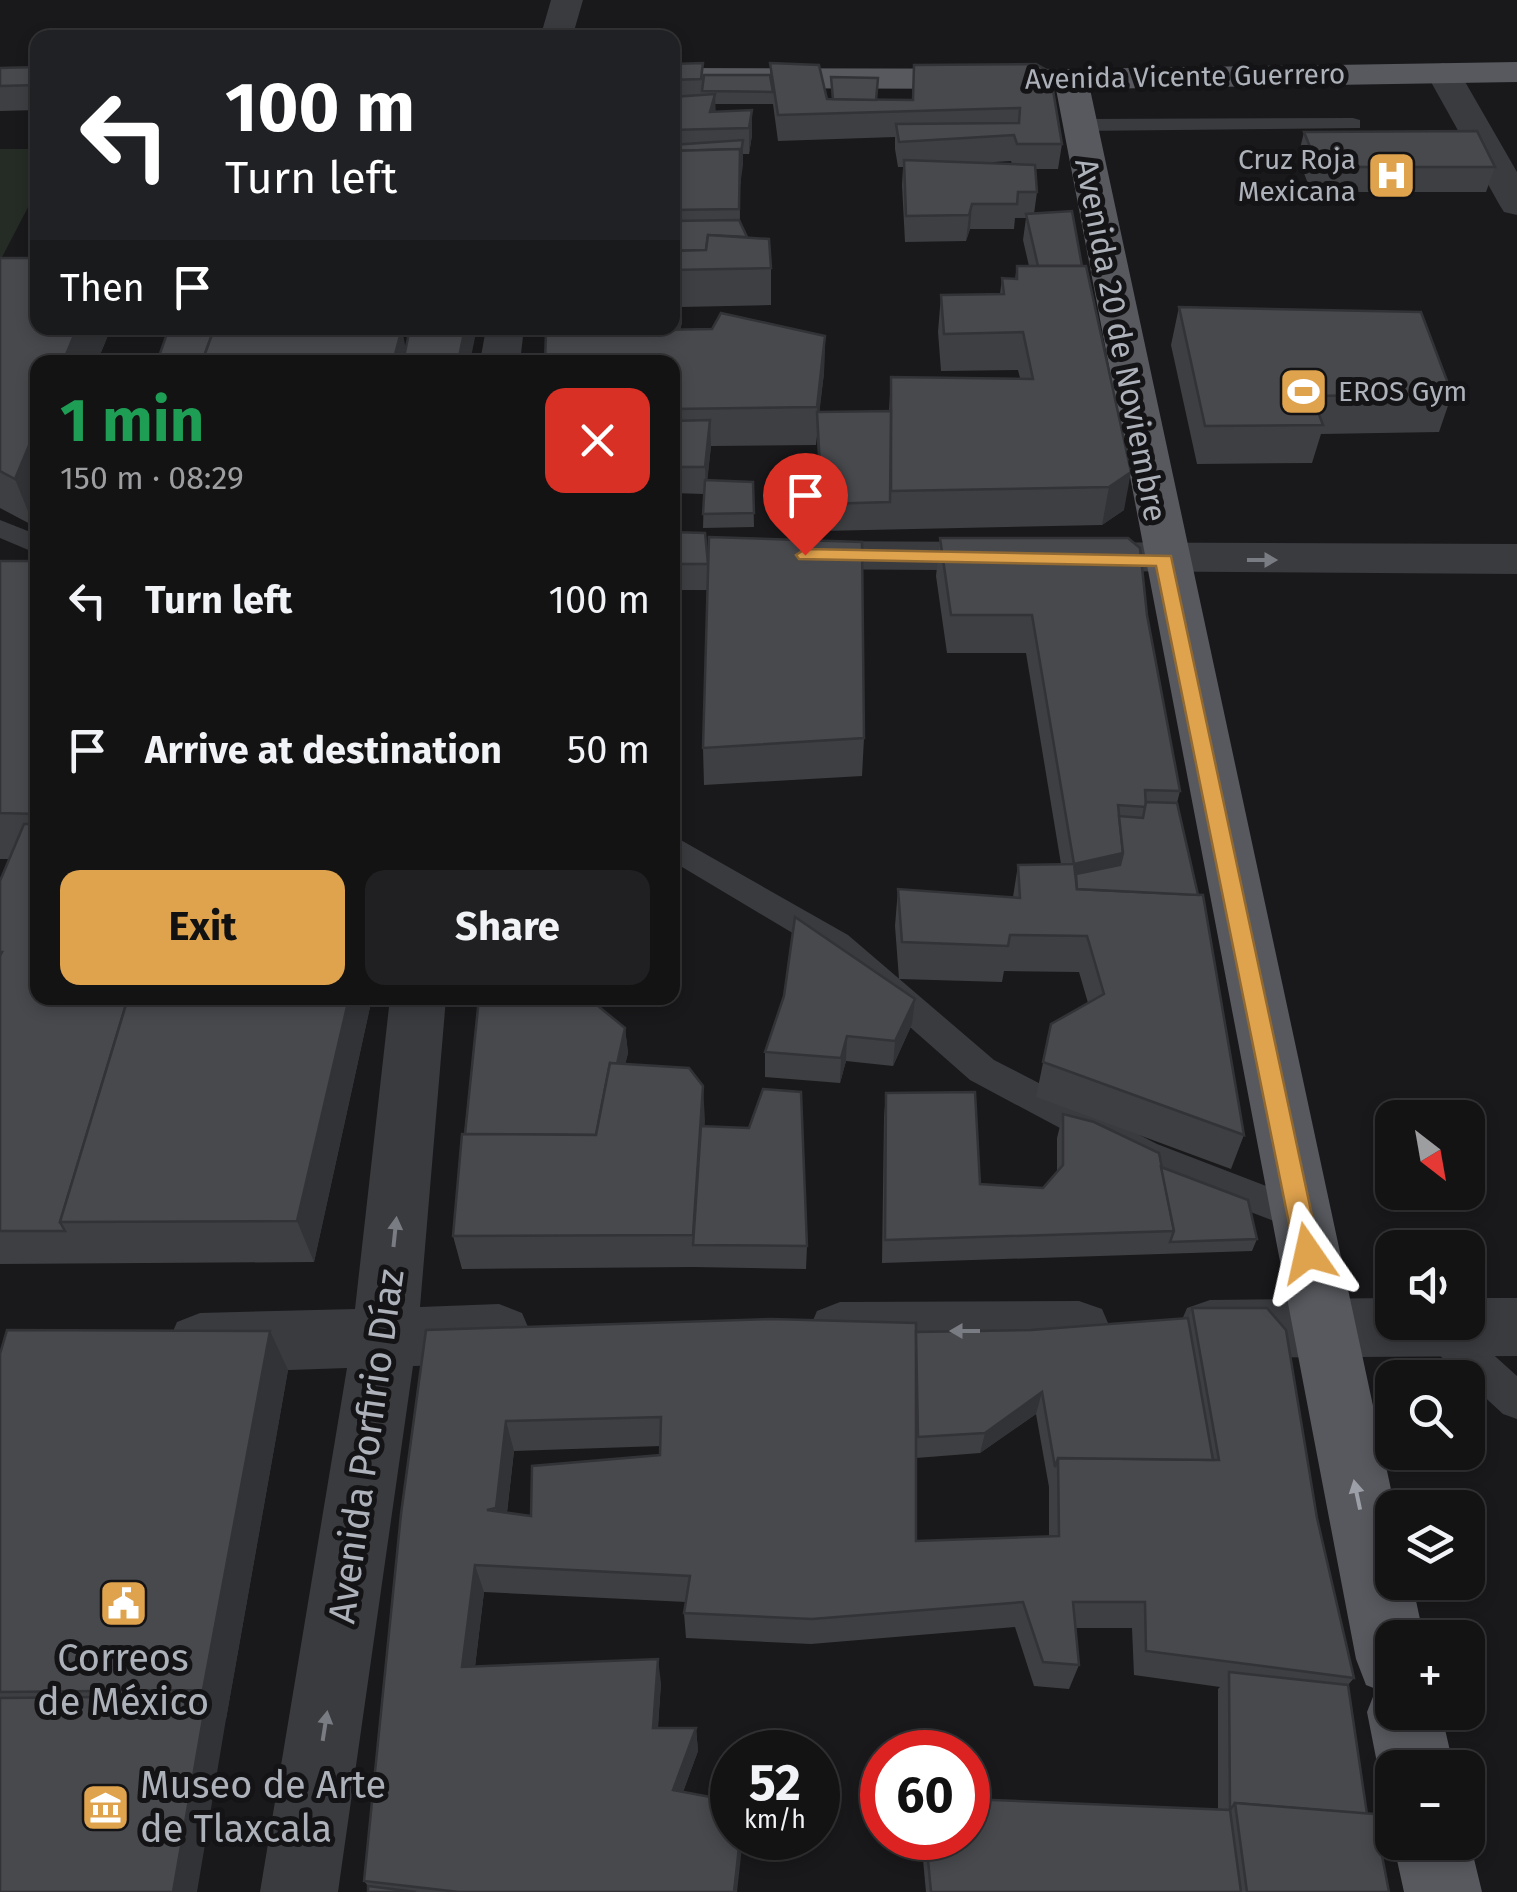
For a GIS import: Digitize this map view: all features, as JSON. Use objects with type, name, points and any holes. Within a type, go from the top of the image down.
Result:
[{"type":"main road","name":"Avenida Vicente Guerrero","points":[[680,78],[1075,102],[1444,73],[1517,72]]},
{"type":"main road","name":"Avenida 20 de Noviembre","points":[[1075,102],[1164,560],[1384,1620]]},
{"type":"main road","points":[[1436,1860],[1442,1892]]},
{"type":"street","points":[[558,30],[567,0]]},
{"type":"street","points":[[1444,73],[1517,204]]},
{"type":"street","points":[[746,554],[1164,560],[1517,558]]},
{"type":"street","name":"Avenida Porfirio Díaz","points":[[300,1892],[385,1334],[417,1005]]},
{"type":"street","points":[[1485,1327],[1517,1327]]},
{"type":"street","points":[[784,1332],[1375,1328]]},
{"type":"street","points":[[135,1346],[385,1334],[564,1333]]},
{"type":"lane","points":[[1075,102],[1352,124]]},
{"type":"lane","points":[[0,528],[30,542]]},
{"type":"lane","points":[[680,851],[837,944],[982,1070],[1144,1155],[1300,1215]]},
{"type":"lane","points":[[1449,1340],[1517,1401]]},
{"type":"shaded area","points":[[0,149],[30,149],[30,203],[0,261]]},
{"type":"building","points":[[703,63],[701,79],[680,80],[680,64]]},
{"type":"building","points":[[770,63],[819,65],[827,99],[913,100],[914,65],[1036,64],[1050,72],[1062,144],[1017,144],[1014,135],[899,142],[896,124],[1019,123],[1020,108],[778,115]]},
{"type":"building","points":[[30,67],[30,85],[0,86],[0,68]]},
{"type":"building","points":[[704,75],[770,75],[773,92],[702,91]]},
{"type":"building","points":[[831,77],[878,78],[876,100],[833,99]]},
{"type":"building","points":[[715,94],[710,112],[752,110],[749,128],[680,130],[680,96]]},
{"type":"building","points":[[1477,131],[1495,167],[1318,167],[1304,132]]},
{"type":"building","points":[[743,140],[740,160],[740,149],[680,151],[680,144]]},
{"type":"building","points":[[740,149],[739,209],[680,210],[680,151]]},
{"type":"building","points":[[904,160],[1035,165],[1037,192],[1018,192],[1017,204],[972,204],[969,215],[906,216]]},
{"type":"building","points":[[1072,211],[1082,266],[1038,266],[1026,214]]},
{"type":"building","points":[[739,220],[747,237],[708,235],[706,250],[680,251],[680,221]]},
{"type":"building","points":[[708,235],[769,239],[771,268],[680,270],[680,251],[706,250]]},
{"type":"building","points":[[0,258],[30,258],[30,335],[74,335],[66,355],[30,355],[30,443],[15,479],[0,471]]},
{"type":"building","points":[[1017,266],[1086,266],[1131,472],[1109,487],[891,491],[891,377],[1033,379],[1023,332],[944,334],[941,295],[1004,294],[1002,278],[1017,279]]},
{"type":"building","points":[[1179,307],[1421,312],[1452,394],[1312,396],[1323,425],[1205,426]]},
{"type":"building","points":[[721,313],[825,336],[817,407],[680,409],[680,355],[545,355],[546,335],[680,335],[680,330],[712,329]]},
{"type":"building","points":[[167,335],[212,335],[205,355],[159,355]]},
{"type":"building","points":[[212,335],[400,335],[395,355],[205,355]]},
{"type":"building","points":[[409,335],[464,335],[459,355],[404,355]]},
{"type":"building","points":[[891,411],[890,502],[822,504],[817,412]]},
{"type":"building","points":[[710,420],[705,467],[680,467],[680,421]]},
{"type":"building","points":[[705,480],[753,482],[754,513],[703,514]]},
{"type":"building","points":[[680,532],[705,533],[708,564],[680,564]]},
{"type":"building","points":[[709,537],[862,542],[864,738],[703,748]]},
{"type":"building","points":[[940,538],[1128,538],[1140,548],[1147,615],[1180,791],[1145,790],[1146,807],[1118,805],[1123,853],[1074,864],[1032,615],[951,615]]},
{"type":"building","points":[[0,561],[30,561],[30,814],[0,813]]},
{"type":"building","points":[[1146,802],[1177,803],[1198,895],[1077,889],[1076,874],[1120,865],[1123,853],[1119,816],[1143,818]]},
{"type":"building","points":[[24,824],[30,824],[30,1005],[126,1005],[60,1222],[65,1231],[0,1231],[0,881]]},
{"type":"building","points":[[1074,864],[1077,889],[1203,895],[1244,1135],[1043,1062],[1051,1024],[1104,994],[1087,936],[1010,935],[1008,946],[902,942],[898,889],[1020,898],[1018,865]]},
{"type":"building","points":[[795,917],[915,999],[895,1041],[847,1036],[841,1058],[765,1052],[784,996]]},
{"type":"building","points":[[126,1005],[347,1005],[297,1221],[60,1222]]},
{"type":"building","points":[[478,1005],[597,1005],[625,1028],[617,1064],[610,1063],[596,1135],[465,1134]]},
{"type":"building","points":[[610,1063],[689,1068],[703,1086],[693,1235],[453,1236],[462,1134],[596,1135]]},
{"type":"building","points":[[763,1089],[801,1092],[807,1246],[693,1245],[701,1126],[749,1128]]},
{"type":"building","points":[[975,1092],[980,1184],[1043,1188],[1063,1165],[1063,1114],[1094,1122],[1159,1153],[1174,1231],[885,1240],[886,1093]]},
{"type":"building","points":[[1161,1167],[1248,1200],[1257,1239],[1170,1242],[1174,1231]]},
{"type":"building","points":[[1192,1308],[1267,1308],[1286,1330],[1317,1518],[1354,1678],[1146,1651],[1145,1602],[1073,1602],[1079,1665],[1043,1662],[1023,1602],[812,1619],[684,1613],[690,1576],[475,1565],[462,1667],[658,1659],[653,1728],[696,1728],[673,1790],[710,1797],[710,1860],[738,1860],[734,1892],[459,1892],[364,1881],[401,1514],[426,1330],[771,1319],[916,1323],[916,1541],[1059,1536],[1058,1458],[1219,1460]],"holes":[[[661,1417],[660,1455],[532,1466],[531,1516],[487,1510],[496,1508],[506,1421]]]},
{"type":"building","points":[[1188,1318],[1213,1460],[1058,1458],[1055,1467],[1042,1392],[985,1433],[918,1437],[916,1332],[1031,1330]]},
{"type":"building","name":"Correos de México","points":[[7,1330],[270,1331],[203,1690],[0,1692],[0,1354]]},
{"type":"building","points":[[1229,1672],[1348,1685],[1367,1814],[1235,1803],[1230,1810]]},
{"type":"building","name":"Museo de Arte de Tlaxcala","points":[[207,1696],[173,1892],[0,1892],[0,1698]]},
{"type":"building","points":[[990,1800],[1230,1810],[1241,1892],[931,1892],[928,1860],[990,1860]]},
{"type":"building","points":[[1235,1803],[1374,1814],[1375,1860],[1383,1860],[1389,1892],[1247,1892]]},
{"type":"building","points":[[368,1886],[416,1892],[368,1892]]},
{"type":"place","name":"Cruz Roja Mexicana","points":[[1391,175]]},
{"type":"place","name":"EROS Gym","points":[[1303,391]]},
{"type":"place","name":"Correos de México","points":[[123,1604]]},
{"type":"place","name":"Museo de Arte de Tlaxcala","points":[[105,1807]]},
{"type":"route","points":[[805,555],[1164,560],[1308,1253]]}]
